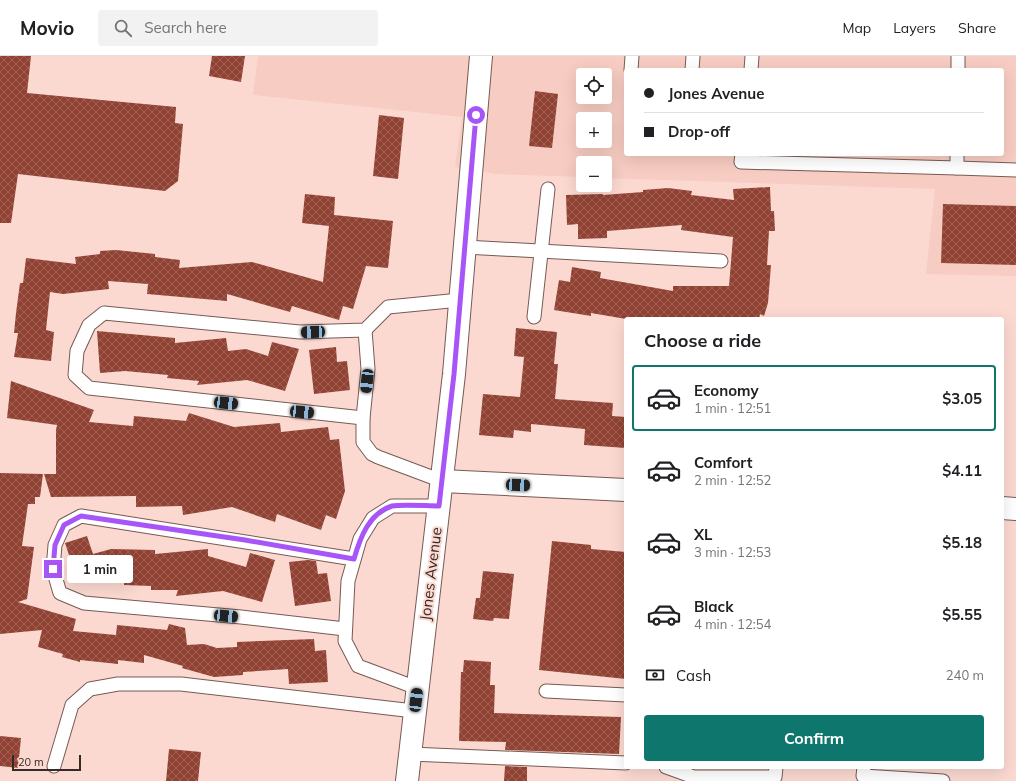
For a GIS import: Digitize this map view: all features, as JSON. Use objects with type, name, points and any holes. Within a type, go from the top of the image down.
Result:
[{"type":"street","name":"Jones Avenue","points":[[407,781],[442,481],[465,247],[481,56]]},
{"type":"street","points":[[442,481],[624,490]]},
{"type":"street","points":[[1004,508],[1016,509]]},
{"type":"lane","points":[[632,56],[632,68]]},
{"type":"lane","points":[[692,68],[693,56]]},
{"type":"lane","points":[[751,68],[752,56]]},
{"type":"lane","points":[[958,56],[958,68]]},
{"type":"lane","points":[[742,156],[741,162],[1016,170]]},
{"type":"lane","points":[[957,156],[957,168]]},
{"type":"lane","points":[[534,317],[548,189]]},
{"type":"lane","points":[[465,247],[721,261]]},
{"type":"lane","points":[[363,418],[89,388],[75,375],[77,351],[89,325],[104,313],[300,332],[365,330],[388,308],[460,300]]},
{"type":"lane","points":[[365,330],[368,369],[363,418],[363,442],[372,454],[442,481]]},
{"type":"lane","points":[[417,688],[358,666],[345,641],[348,581],[360,539],[373,518],[392,506],[439,506]]},
{"type":"lane","points":[[345,629],[241,617],[84,603],[60,593],[53,569],[55,545],[64,525],[81,516],[245,540],[354,559]]},
{"type":"lane","points":[[54,766],[72,705],[90,689],[118,684],[181,684],[414,711]]},
{"type":"lane","points":[[546,691],[624,695]]},
{"type":"lane","points":[[410,754],[624,762]]},
{"type":"lane","points":[[672,769],[694,777],[775,777],[776,769]]},
{"type":"lane","points":[[864,769],[863,776],[943,781]]},
{"type":"shaded area","points":[[258,56],[1016,56],[1016,276],[926,274],[935,189],[612,178],[612,156],[576,156],[576,177],[495,174],[455,167],[462,117],[253,95]]},
{"type":"building","points":[[0,56],[31,56],[27,93],[176,107],[175,123],[183,124],[178,181],[165,191],[18,174],[11,223],[0,223]]},
{"type":"building","points":[[212,56],[245,56],[241,82],[209,76]]},
{"type":"building","points":[[535,91],[558,94],[552,148],[529,146]]},
{"type":"building","points":[[379,115],[404,118],[398,179],[373,176]]},
{"type":"building","points":[[770,187],[771,211],[774,211],[775,231],[769,231],[767,265],[771,265],[768,303],[764,316],[760,314],[759,317],[624,317],[624,319],[591,313],[591,316],[554,310],[559,280],[570,282],[572,267],[601,272],[600,278],[673,291],[673,286],[729,286],[733,237],[681,230],[682,225],[607,231],[607,238],[578,239],[578,224],[567,225],[566,195],[603,195],[643,192],[643,190],[668,188],[692,191],[691,195],[734,200],[733,189]]},
{"type":"building","points":[[305,194],[335,197],[334,215],[393,221],[388,268],[366,266],[353,309],[343,306],[339,320],[292,306],[290,312],[227,294],[227,301],[147,294],[148,284],[108,281],[109,289],[63,294],[50,292],[46,330],[54,332],[51,361],[14,357],[18,333],[14,333],[16,313],[20,283],[23,283],[26,258],[76,264],[75,257],[100,254],[100,251],[116,250],[155,254],[155,257],[180,260],[179,268],[252,262],[323,282],[329,226],[302,223]]},
{"type":"building","points":[[943,204],[1016,206],[1016,265],[941,263]]},
{"type":"building","points":[[516,328],[557,332],[554,364],[558,364],[555,399],[613,403],[612,416],[624,417],[624,448],[584,445],[585,429],[531,424],[531,432],[514,430],[513,438],[479,435],[483,394],[520,397],[524,357],[514,356]]},
{"type":"building","points":[[97,331],[175,338],[175,343],[226,338],[228,351],[246,349],[268,356],[272,342],[299,349],[285,391],[247,380],[197,385],[199,381],[167,378],[168,375],[125,371],[100,373]]},
{"type":"building","points":[[336,347],[337,362],[347,361],[350,390],[314,394],[309,350]]},
{"type":"building","points":[[11,381],[94,410],[89,422],[133,426],[134,416],[186,421],[189,413],[234,427],[280,423],[281,432],[328,427],[330,440],[339,439],[345,491],[336,519],[326,515],[321,530],[277,514],[275,522],[232,507],[183,515],[182,506],[136,507],[136,496],[51,497],[44,474],[56,474],[57,425],[7,418]]},
{"type":"building","points":[[0,473],[43,474],[40,497],[35,497],[35,504],[28,504],[22,546],[34,547],[27,599],[18,602],[76,619],[73,631],[116,635],[117,625],[167,630],[169,624],[185,628],[187,645],[204,644],[217,648],[237,647],[237,642],[314,639],[315,651],[326,650],[328,682],[289,684],[288,669],[243,672],[243,675],[214,677],[144,655],[144,663],[118,660],[118,664],[80,660],[80,662],[62,657],[63,654],[38,647],[42,630],[0,634]]},
{"type":"building","points":[[87,536],[93,554],[111,549],[155,550],[155,554],[208,549],[208,556],[246,567],[250,553],[275,560],[262,602],[223,591],[176,596],[178,590],[151,590],[151,586],[124,585],[125,570],[84,582],[77,559],[71,561],[65,543]]},
{"type":"building","points":[[552,541],[591,545],[591,549],[624,552],[624,679],[539,670]]},
{"type":"building","points":[[308,560],[316,561],[318,574],[327,573],[331,601],[295,606],[289,562]]},
{"type":"building","points":[[483,571],[514,574],[509,619],[494,618],[493,621],[473,619],[476,598],[480,598]]},
{"type":"building","points":[[464,660],[491,662],[490,685],[495,685],[494,713],[621,717],[619,754],[505,750],[506,742],[459,741],[461,672],[463,672]]},
{"type":"building","points":[[0,736],[21,738],[18,768],[0,766]]},
{"type":"building","points":[[169,749],[201,752],[198,781],[166,781]]},
{"type":"building","points":[[505,766],[527,767],[527,781],[504,781]]},
{"type":"route","points":[[53,569],[55,545],[64,525],[81,516],[245,540],[354,559],[360,539],[373,518],[392,506],[439,506],[454,374],[476,115]]}]
